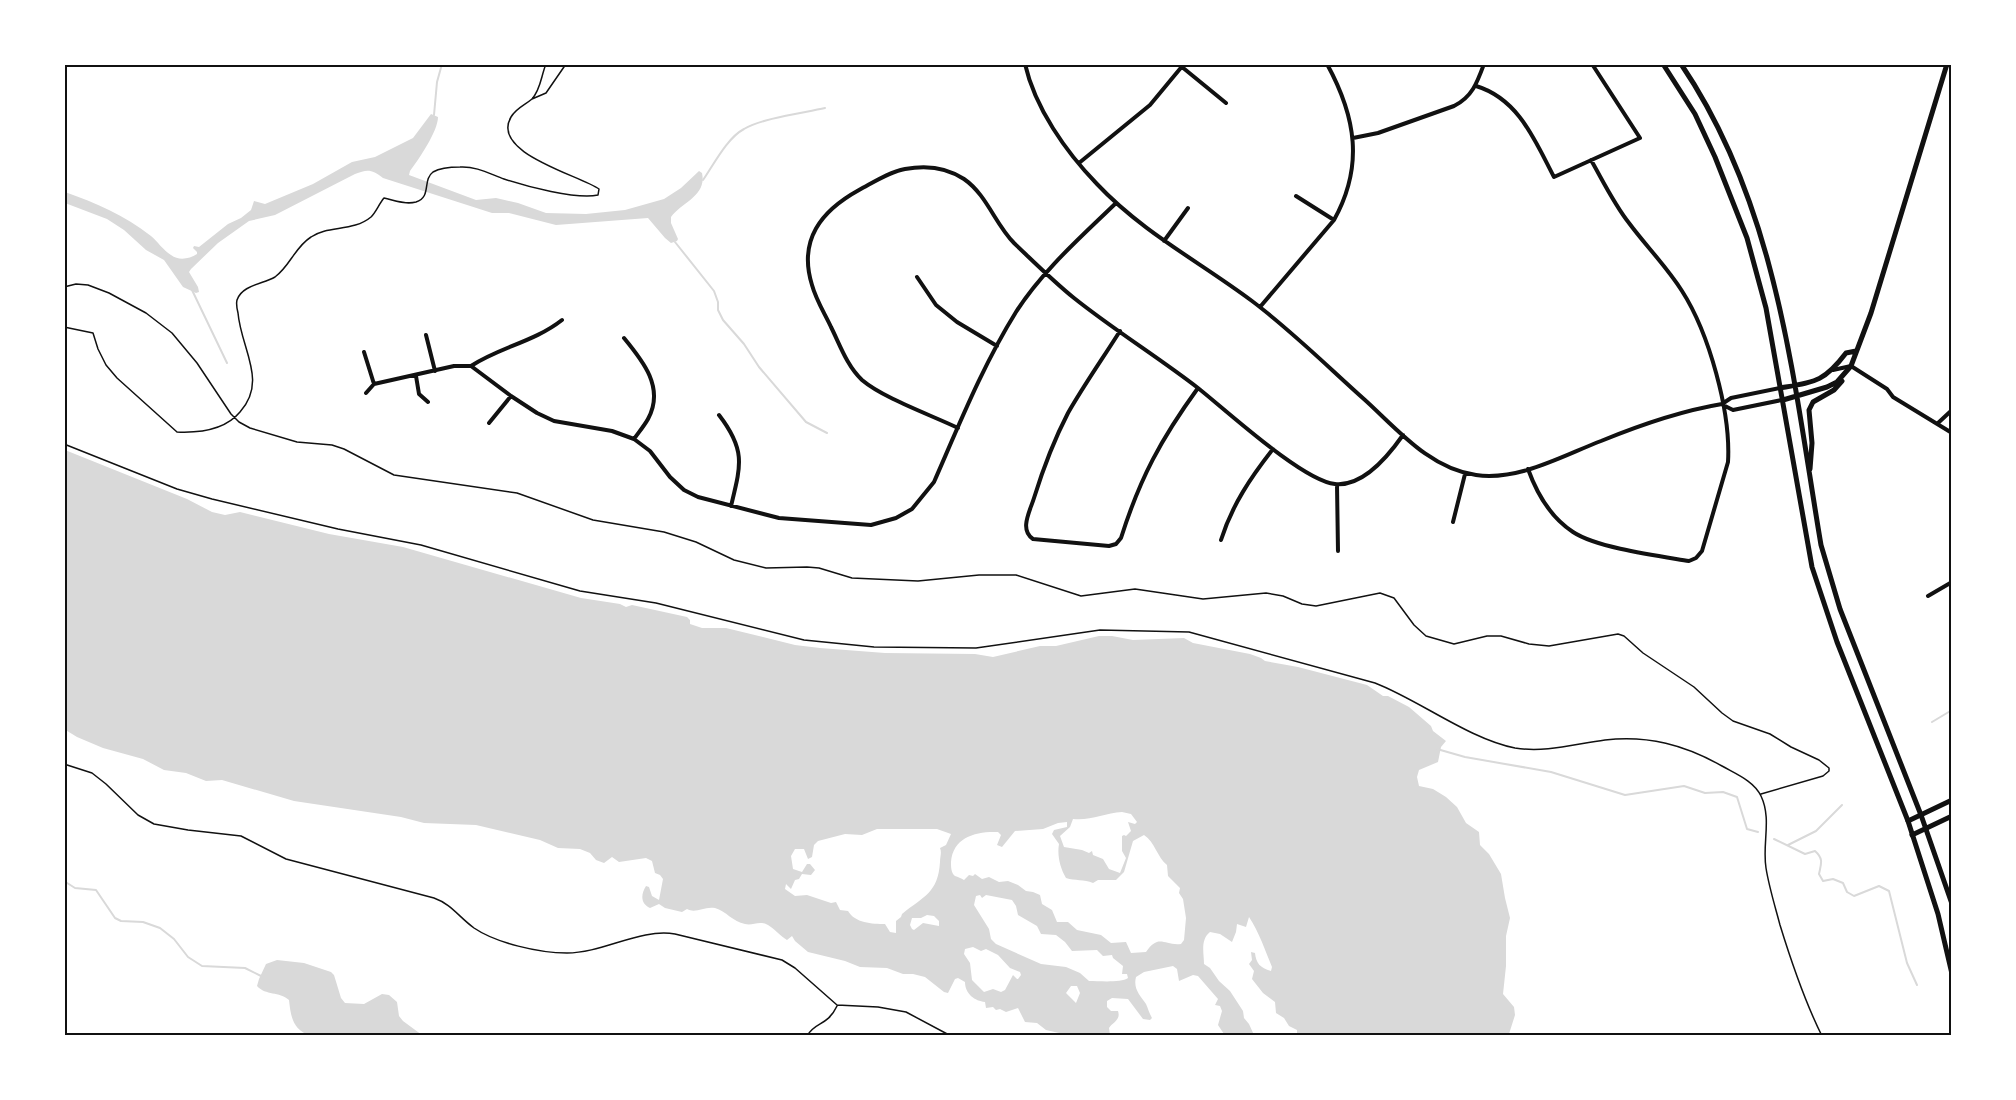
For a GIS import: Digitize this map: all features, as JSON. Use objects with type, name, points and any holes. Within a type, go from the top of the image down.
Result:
[{"type":"main road","points":[[1663,64],[1695,114],[1740,217],[1763,296],[1807,541],[1819,591],[1908,821],[1938,914],[1952,974]]},
{"type":"main road","points":[[1681,64],[1724,140],[1753,208],[1780,306],[1821,545],[1832,587],[1921,815],[1952,904]]},
{"type":"main road","points":[[1809,473],[1812,450],[1809,410],[1813,402],[1834,390],[1851,366],[1871,313],[1947,64]]},
{"type":"main road","points":[[1780,388],[1811,383],[1833,370],[1846,353],[1856,351]]},
{"type":"main road","points":[[1783,400],[1827,387],[1845,375]]},
{"type":"main road","points":[[1908,821],[1952,800]]},
{"type":"main road","points":[[1912,835],[1952,816]]},
{"type":"street","points":[[1025,64],[1038,100],[1054,128],[1079,163],[1116,203],[1164,241],[1259,307],[1403,435],[1441,464],[1465,474],[1489,477],[1507,475],[1647,423],[1722,404],[1731,398],[1780,388]]},
{"type":"street","points":[[1353,138],[1378,133],[1464,101],[1476,86],[1484,64]]},
{"type":"street","points":[[1476,86],[1498,96],[1517,113],[1554,177],[1640,138],[1592,64]]},
{"type":"street","points":[[1079,163],[1150,105],[1183,65],[1226,103]]},
{"type":"street","points":[[1259,307],[1334,220],[1350,181],[1353,138],[1347,108],[1329,65]]},
{"type":"street","points":[[1528,469],[1537,493],[1546,506],[1562,524],[1575,533],[1601,543],[1657,556],[1694,560],[1702,551],[1728,462],[1729,446],[1722,404],[1703,335],[1683,292],[1628,222],[1591,160]]},
{"type":"street","points":[[958,428],[876,390],[864,381],[846,358],[811,282],[808,259],[810,243],[824,216],[835,205],[888,175],[915,167],[939,168],[961,177],[973,186],[1011,239],[1072,297],[1198,388],[1273,449],[1313,477],[1337,485],[1360,478],[1371,470],[1403,435]]},
{"type":"street","points":[[1296,196],[1334,220]]},
{"type":"street","points":[[471,366],[511,396],[554,421],[612,431],[634,439],[650,451],[670,477],[684,490],[698,497],[779,518],[871,525],[896,518],[912,509],[934,482],[997,346],[1017,310],[1046,273],[1116,203]]},
{"type":"street","points":[[1164,241],[1188,208]]},
{"type":"street","points":[[916,277],[936,305],[957,322],[997,346]]},
{"type":"street","points":[[366,393],[374,384],[454,366],[471,366],[486,356],[544,333],[561,320]]},
{"type":"street","points":[[1120,331],[1069,412],[1057,436],[1042,472],[1025,527],[1028,536],[1033,539],[1109,546],[1116,544],[1121,538],[1133,499],[1156,451],[1198,388]]},
{"type":"street","points":[[426,335],[435,371]]},
{"type":"street","points":[[624,338],[647,368],[653,384],[653,402],[650,413],[634,439]]},
{"type":"street","points":[[364,352],[374,384]]},
{"type":"street","points":[[1833,370],[1851,366],[1887,389],[1893,397],[1952,433]]},
{"type":"street","points":[[416,376],[419,394],[428,402]]},
{"type":"street","points":[[489,423],[511,396]]},
{"type":"street","points":[[1722,404],[1733,410],[1783,400]]},
{"type":"street","points":[[1938,423],[1952,410]]},
{"type":"street","points":[[719,415],[732,431],[740,459],[731,506]]},
{"type":"street","points":[[1221,540],[1234,507],[1251,478],[1273,449]]},
{"type":"street","points":[[1454,522],[1465,474]]},
{"type":"street","points":[[1337,485],[1338,551]]},
{"type":"street","points":[[1928,596],[1952,582]]},
{"type":"path","points":[[64,327],[93,333],[106,365],[117,378],[177,432],[203,432],[235,418],[248,404],[253,385],[236,301],[249,287],[272,279],[284,270],[299,248],[312,236],[348,228],[364,221],[372,216],[384,198],[416,202],[425,196],[430,176],[434,172],[447,169],[474,168],[506,180],[568,195],[598,195],[599,189],[592,184],[521,151],[513,143],[509,134],[510,118],[531,99],[539,88],[546,64]]},
{"type":"path","points":[[531,99],[546,93],[566,64]]},
{"type":"path","points":[[64,287],[76,284],[99,289],[146,314],[172,333],[197,363],[235,418],[250,428],[297,442],[332,445],[394,475],[517,493],[593,520],[664,532],[696,542],[734,560],[766,568],[819,568],[852,578],[918,581],[979,574],[1016,575],[1081,596],[1135,589],[1203,599],[1266,594],[1283,596],[1302,604],[1316,606],[1380,593],[1394,598],[1414,625],[1426,636],[1454,644],[1487,636],[1501,636],[1529,644],[1549,646],[1618,634],[1694,687],[1734,721],[1770,734],[1819,760],[1829,768],[1823,776],[1760,794]]},
{"type":"path","points":[[64,444],[177,489],[212,499],[338,529],[421,545],[579,591],[656,603],[804,640],[874,647],[976,648],[1088,631],[1189,632],[1354,676],[1392,690],[1480,736],[1514,748],[1536,750],[1565,748],[1626,738],[1675,744],[1700,754],[1745,778],[1760,794],[1767,820],[1764,850],[1768,881],[1793,969],[1809,1011],[1822,1035]]},
{"type":"path","points":[[64,764],[92,773],[138,815],[154,824],[241,836],[286,859],[441,900],[474,928],[499,940],[552,952],[573,953],[609,946],[645,935],[675,934],[782,960],[795,968],[837,1005],[878,1007],[906,1012],[951,1035]]},
{"type":"path","points":[[807,1035],[813,1028],[829,1019],[837,1005]]},
{"type":"shaded area","points":[[431,114],[438,117],[435,130],[409,175],[476,200],[496,198],[546,213],[586,214],[625,210],[664,199],[681,188],[699,171],[702,173],[703,181],[697,193],[671,217],[671,223],[678,239],[671,243],[648,218],[556,225],[509,213],[492,213],[383,178],[372,171],[363,171],[275,215],[249,221],[218,243],[189,272],[198,287],[199,292],[196,293],[183,287],[164,260],[146,250],[124,230],[107,219],[65,203],[65,192],[99,205],[141,229],[174,257],[187,258],[197,254],[194,246],[199,247],[228,224],[251,210],[254,201],[265,204],[313,184],[352,162],[375,157],[413,138]]},
{"type":"shaded area","points":[[65,450],[187,499],[212,512],[225,515],[240,512],[329,534],[403,547],[581,598],[626,607],[632,605],[687,617],[690,624],[702,628],[726,628],[795,645],[885,653],[975,654],[993,657],[1099,636],[1133,640],[1184,638],[1193,643],[1250,654],[1265,661],[1367,685],[1383,696],[1388,696],[1409,707],[1446,741],[1441,747],[1438,762],[1419,770],[1417,777],[1419,786],[1433,789],[1457,807],[1466,823],[1479,832],[1480,845],[1489,854],[1501,874],[1510,918],[1506,936],[1503,994],[1514,1007],[1515,1015],[1508,1036],[1297,1035],[1297,1030],[1289,1026],[1284,1018],[1276,1013],[1275,1002],[1263,993],[1252,979],[1254,971],[1249,964],[1252,960],[1251,952],[1255,953],[1256,960],[1261,967],[1271,971],[1272,967],[1249,917],[1246,927],[1237,924],[1232,942],[1220,934],[1210,932],[1205,939],[1203,951],[1204,964],[1230,991],[1243,1011],[1244,1018],[1254,1035],[1224,1034],[1218,1025],[1222,1011],[1220,1006],[1215,1005],[1218,999],[1198,976],[1193,975],[1179,981],[1177,969],[1173,966],[1144,972],[1136,977],[1136,988],[1147,1006],[1152,1018],[1150,1020],[1143,1019],[1128,999],[1112,998],[1107,1001],[1107,1007],[1111,1011],[1118,1011],[1119,1014],[1118,1019],[1109,1028],[1110,1035],[1068,1035],[1046,1030],[1037,1023],[1025,1022],[1018,1008],[1006,1012],[993,1007],[986,1008],[985,1002],[971,996],[965,982],[958,978],[955,979],[948,993],[925,977],[903,974],[887,968],[860,967],[808,952],[792,936],[787,940],[768,925],[741,923],[715,908],[694,911],[687,909],[682,912],[665,908],[659,904],[650,908],[643,901],[644,889],[646,886],[649,887],[652,896],[659,900],[663,879],[655,873],[652,861],[646,858],[619,862],[612,857],[604,863],[580,849],[558,848],[540,840],[476,825],[424,823],[401,817],[294,801],[222,780],[206,781],[186,773],[164,770],[143,759],[103,748],[64,729]],"holes":[[[1116,813],[1131,814],[1137,822],[1135,824],[1128,822],[1131,831],[1126,836],[1122,836],[1122,851],[1126,858],[1120,873],[1109,869],[1103,859],[1093,855],[1092,851],[1089,853],[1064,847],[1060,836],[1070,827],[1073,819]],[[1067,822],[1067,827],[1054,830],[1052,834],[1059,844],[1062,870],[1066,878],[1093,883],[1098,880],[1116,880],[1124,872],[1133,841],[1144,835],[1148,838],[1167,865],[1168,876],[1180,888],[1179,893],[1183,899],[1186,918],[1184,940],[1181,944],[1158,942],[1146,952],[1131,953],[1126,942],[1111,943],[1101,935],[1077,930],[1068,922],[1057,922],[1052,910],[1042,904],[1040,895],[1026,891],[1018,885],[1008,881],[999,882],[989,877],[982,879],[975,874],[969,875],[964,880],[953,873],[951,868],[953,853],[961,841],[967,837],[974,834],[998,832],[1001,835],[997,845],[1002,847],[1015,831],[1043,829]],[[877,829],[937,829],[951,834],[946,845],[940,848],[939,872],[933,887],[896,921],[896,933],[890,932],[885,924],[869,923],[855,918],[848,911],[840,910],[836,902],[831,903],[807,895],[795,896],[785,889],[786,884],[791,889],[795,880],[799,879],[802,874],[811,875],[815,870],[810,864],[807,864],[802,872],[793,869],[791,856],[795,849],[804,849],[808,859],[812,857],[814,845],[818,841],[845,834],[862,835]],[[980,895],[982,898],[986,895],[1012,900],[1018,915],[1037,926],[1041,934],[1056,935],[1072,951],[1097,950],[1103,956],[1112,955],[1123,966],[1122,974],[1127,974],[1128,978],[1115,981],[1089,981],[1080,973],[1066,967],[1041,964],[996,944],[991,939],[989,929],[974,905],[976,896]],[[934,916],[939,921],[939,926],[923,923],[914,930],[910,925],[912,918]],[[973,947],[981,951],[986,949],[998,955],[1010,968],[1020,972],[1021,975],[1018,979],[1013,975],[1005,990],[1001,992],[993,989],[984,992],[972,980],[970,963],[964,954],[965,949]],[[1071,986],[1077,986],[1080,993],[1076,1003],[1066,993]]]},
{"type":"shaded area","points":[[277,960],[304,963],[331,972],[345,1003],[364,1004],[382,994],[389,995],[397,1002],[399,1016],[403,1021],[422,1035],[311,1036],[305,1033],[294,1022],[289,1000],[257,986],[266,964]]},
{"type":"waterway","points":[[434,115],[437,82],[442,64]]},
{"type":"waterway","points":[[703,180],[726,145],[744,129],[772,119],[825,108]]},
{"type":"waterway","points":[[675,242],[714,291],[718,310],[723,320],[744,344],[759,367],[806,422],[827,433]]},
{"type":"waterway","points":[[192,290],[227,363]]},
{"type":"waterway","points":[[1932,722],[1952,710]]},
{"type":"waterway","points":[[1437,749],[1465,757],[1551,772],[1625,795],[1684,786],[1705,793],[1723,792],[1737,797],[1747,829],[1758,832]]},
{"type":"waterway","points":[[1788,845],[1816,831],[1842,805]]},
{"type":"waterway","points":[[1774,839],[1805,854],[1815,851],[1821,859],[1819,874],[1823,881],[1833,879],[1843,883],[1847,892],[1854,896],[1879,886],[1889,891],[1907,963],[1917,985]]},
{"type":"waterway","points":[[64,881],[75,888],[96,890],[115,918],[121,921],[143,922],[160,928],[174,939],[188,957],[202,966],[245,968],[261,976]]}]
